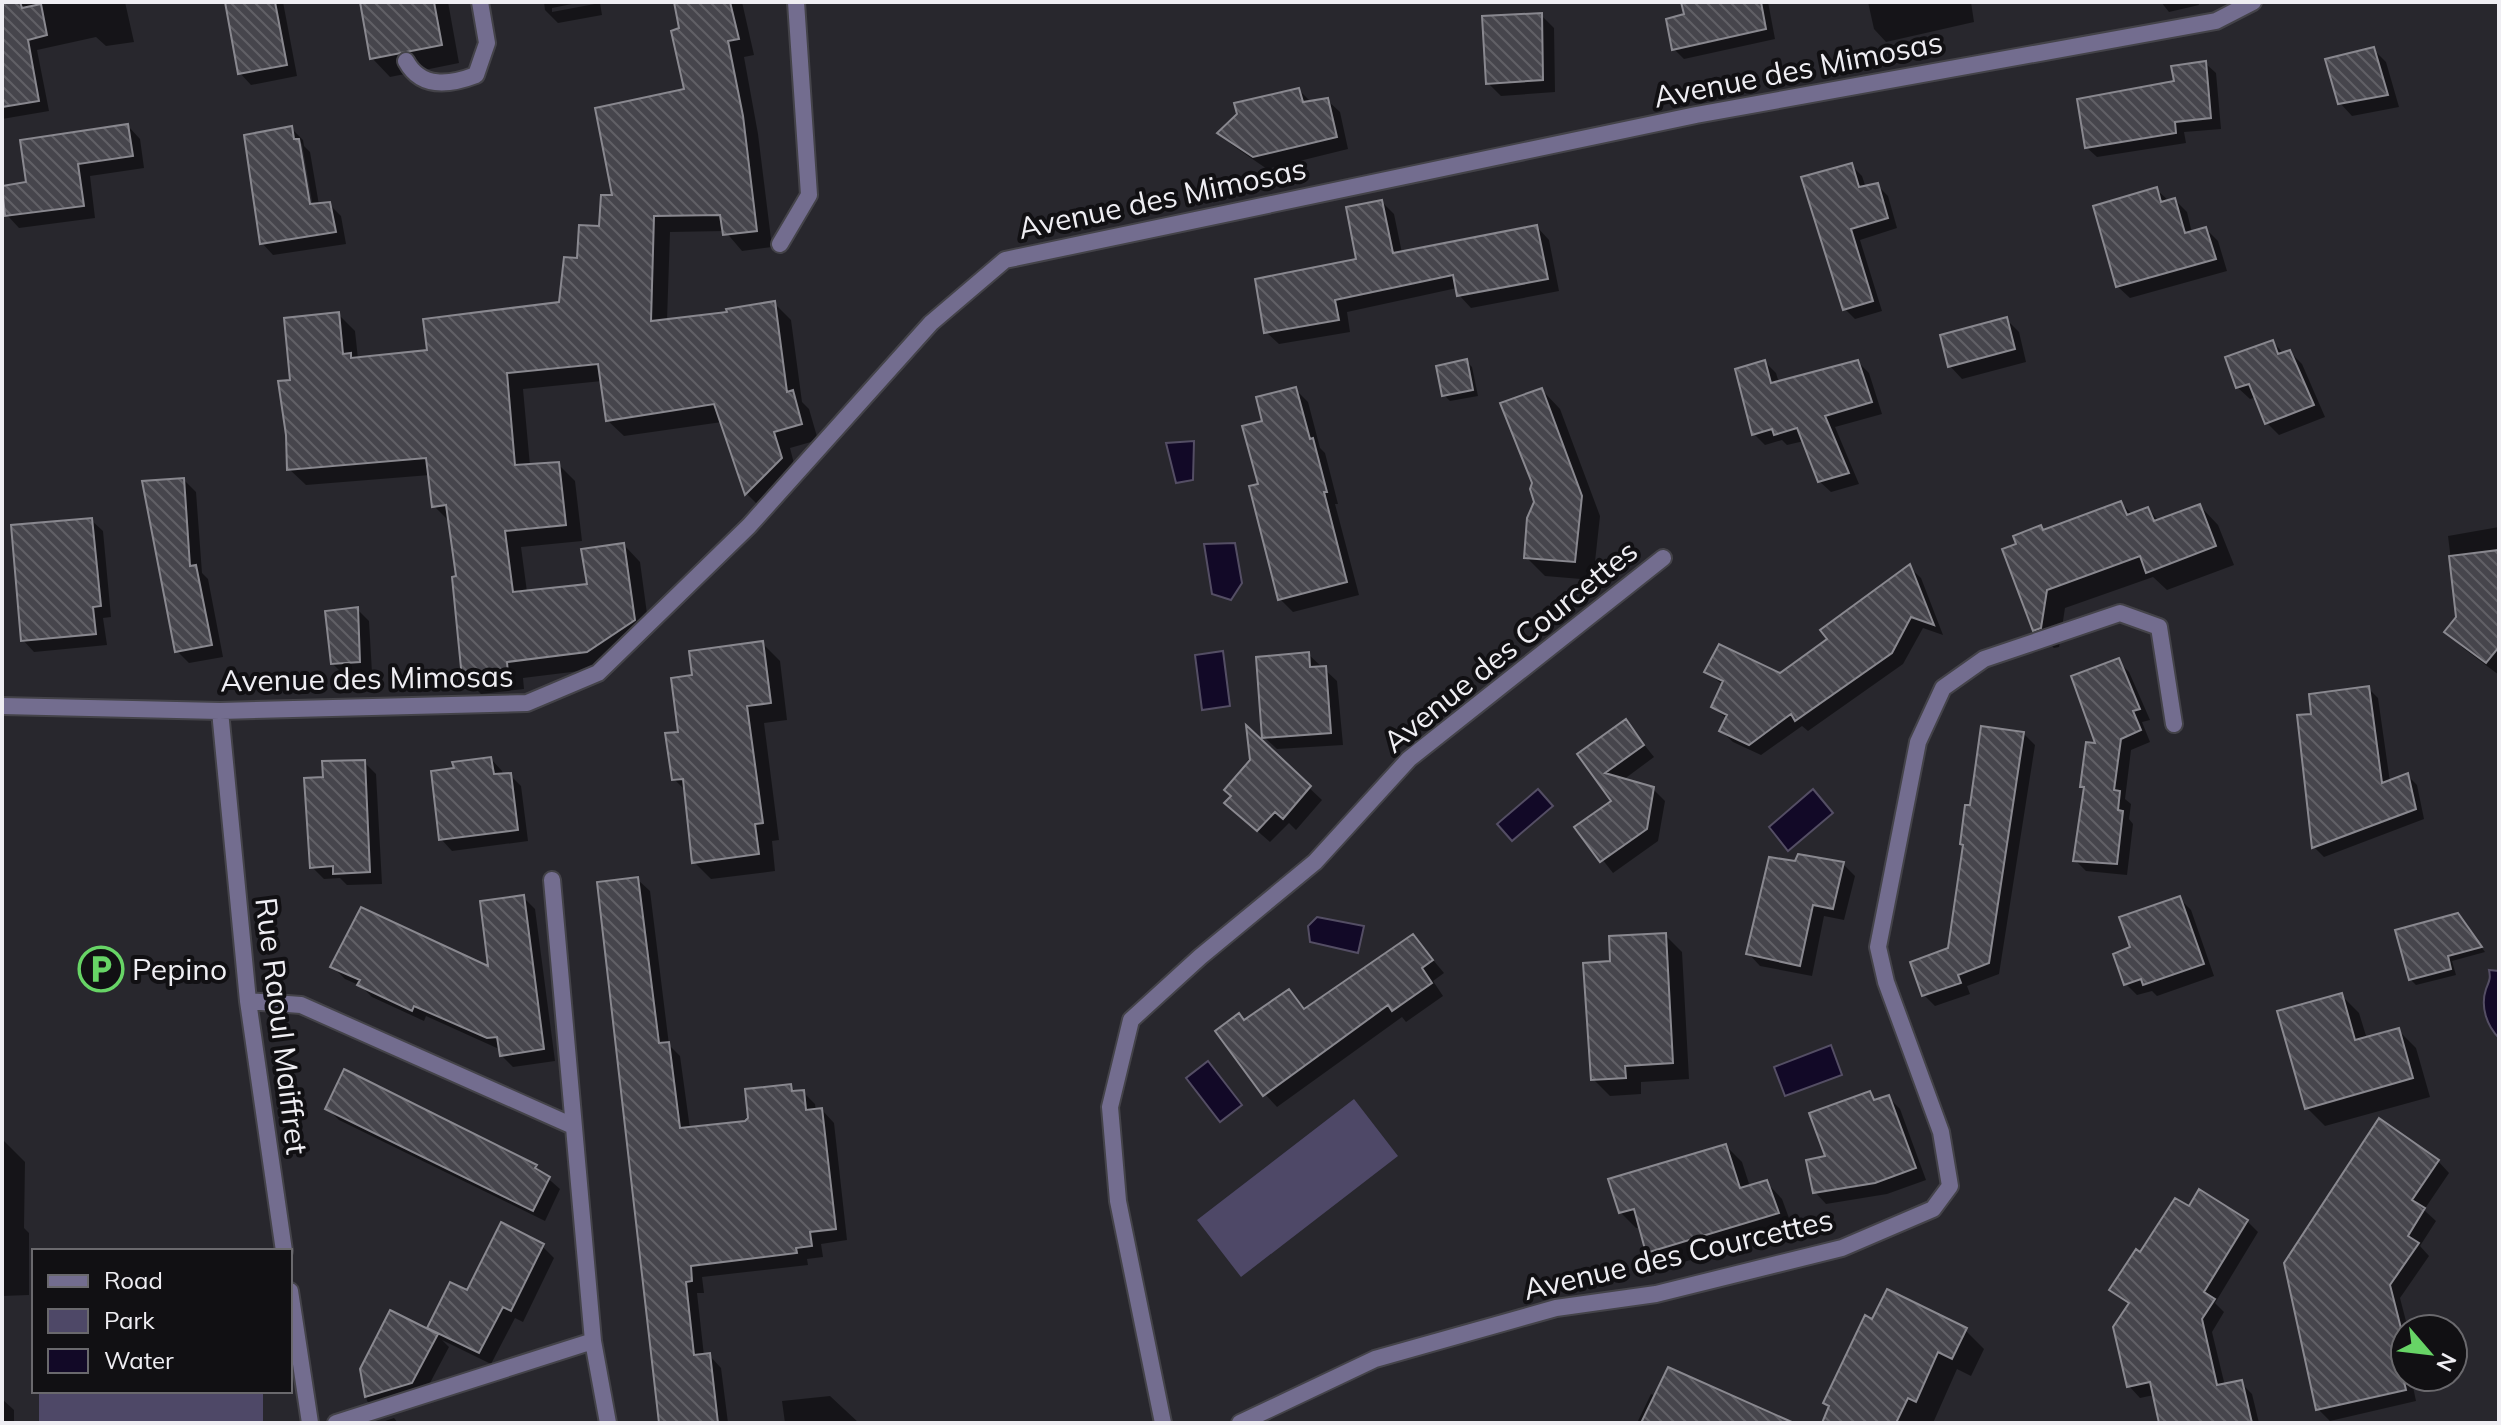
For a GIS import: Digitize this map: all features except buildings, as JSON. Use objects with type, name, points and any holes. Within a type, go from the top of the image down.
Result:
[{"type":"street","points":[[406,61],[413,74],[432,82],[455,83],[476,75],[487,43],[480,2]]},
{"type":"street","points":[[780,244],[809,195],[796,2]]},
{"type":"street","name":"Avenue des Mimosas","points":[[2,706],[220,711],[527,703],[598,673],[749,526],[931,323],[1005,260],[1696,115],[2216,21],[2253,2]]},
{"type":"street","name":"Avenue des Courcettes","points":[[1163,1423],[1118,1201],[1110,1107],[1131,1020],[1200,957],[1315,862],[1409,759],[1663,558]]},
{"type":"street","name":"Avenue des Courcettes","points":[[1240,1423],[1375,1359],[1556,1308],[1656,1294],[1842,1248],[1933,1209],[1950,1186],[1941,1132],[1890,995],[1878,947],[1918,742],[1943,688],[1984,659],[2120,613],[2159,627],[2174,724]]},
{"type":"street","name":"Rue Raoul Maiffret","points":[[220,711],[248,1001],[284,1249]]},
{"type":"street","points":[[552,880],[593,1341],[608,1423]]},
{"type":"street","points":[[248,1001],[301,1005],[573,1126]]},
{"type":"street","points":[[292,1304],[310,1423]]},
{"type":"street","points":[[336,1423],[593,1341]]},
{"type":"green space","points":[[1354,1099],[1398,1156],[1241,1277],[1197,1220]]},
{"type":"green space","points":[[39,1393],[263,1393],[263,1423],[39,1423]]},
{"type":"water","points":[[1194,441],[1193,480],[1176,483],[1166,443]]},
{"type":"water","points":[[1235,543],[1242,583],[1231,600],[1212,594],[1204,544]]},
{"type":"water","points":[[1223,651],[1230,706],[1202,710],[1195,655]]},
{"type":"water","points":[[1538,789],[1553,806],[1512,841],[1497,824]]},
{"type":"water","points":[[1813,789],[1833,813],[1788,851],[1769,827]]},
{"type":"water","points":[[1317,917],[1364,926],[1358,953],[1310,942],[1308,926]]},
{"type":"water","points":[[2489,970],[2499,971],[2499,1038],[2491,1028],[2484,1009]]},
{"type":"water","points":[[1831,1045],[1842,1075],[1785,1096],[1774,1067]]},
{"type":"water","points":[[1208,1061],[1242,1105],[1220,1122],[1186,1078]]},
{"type":"place","name":"Pepino","points":[[101,969]]}]
